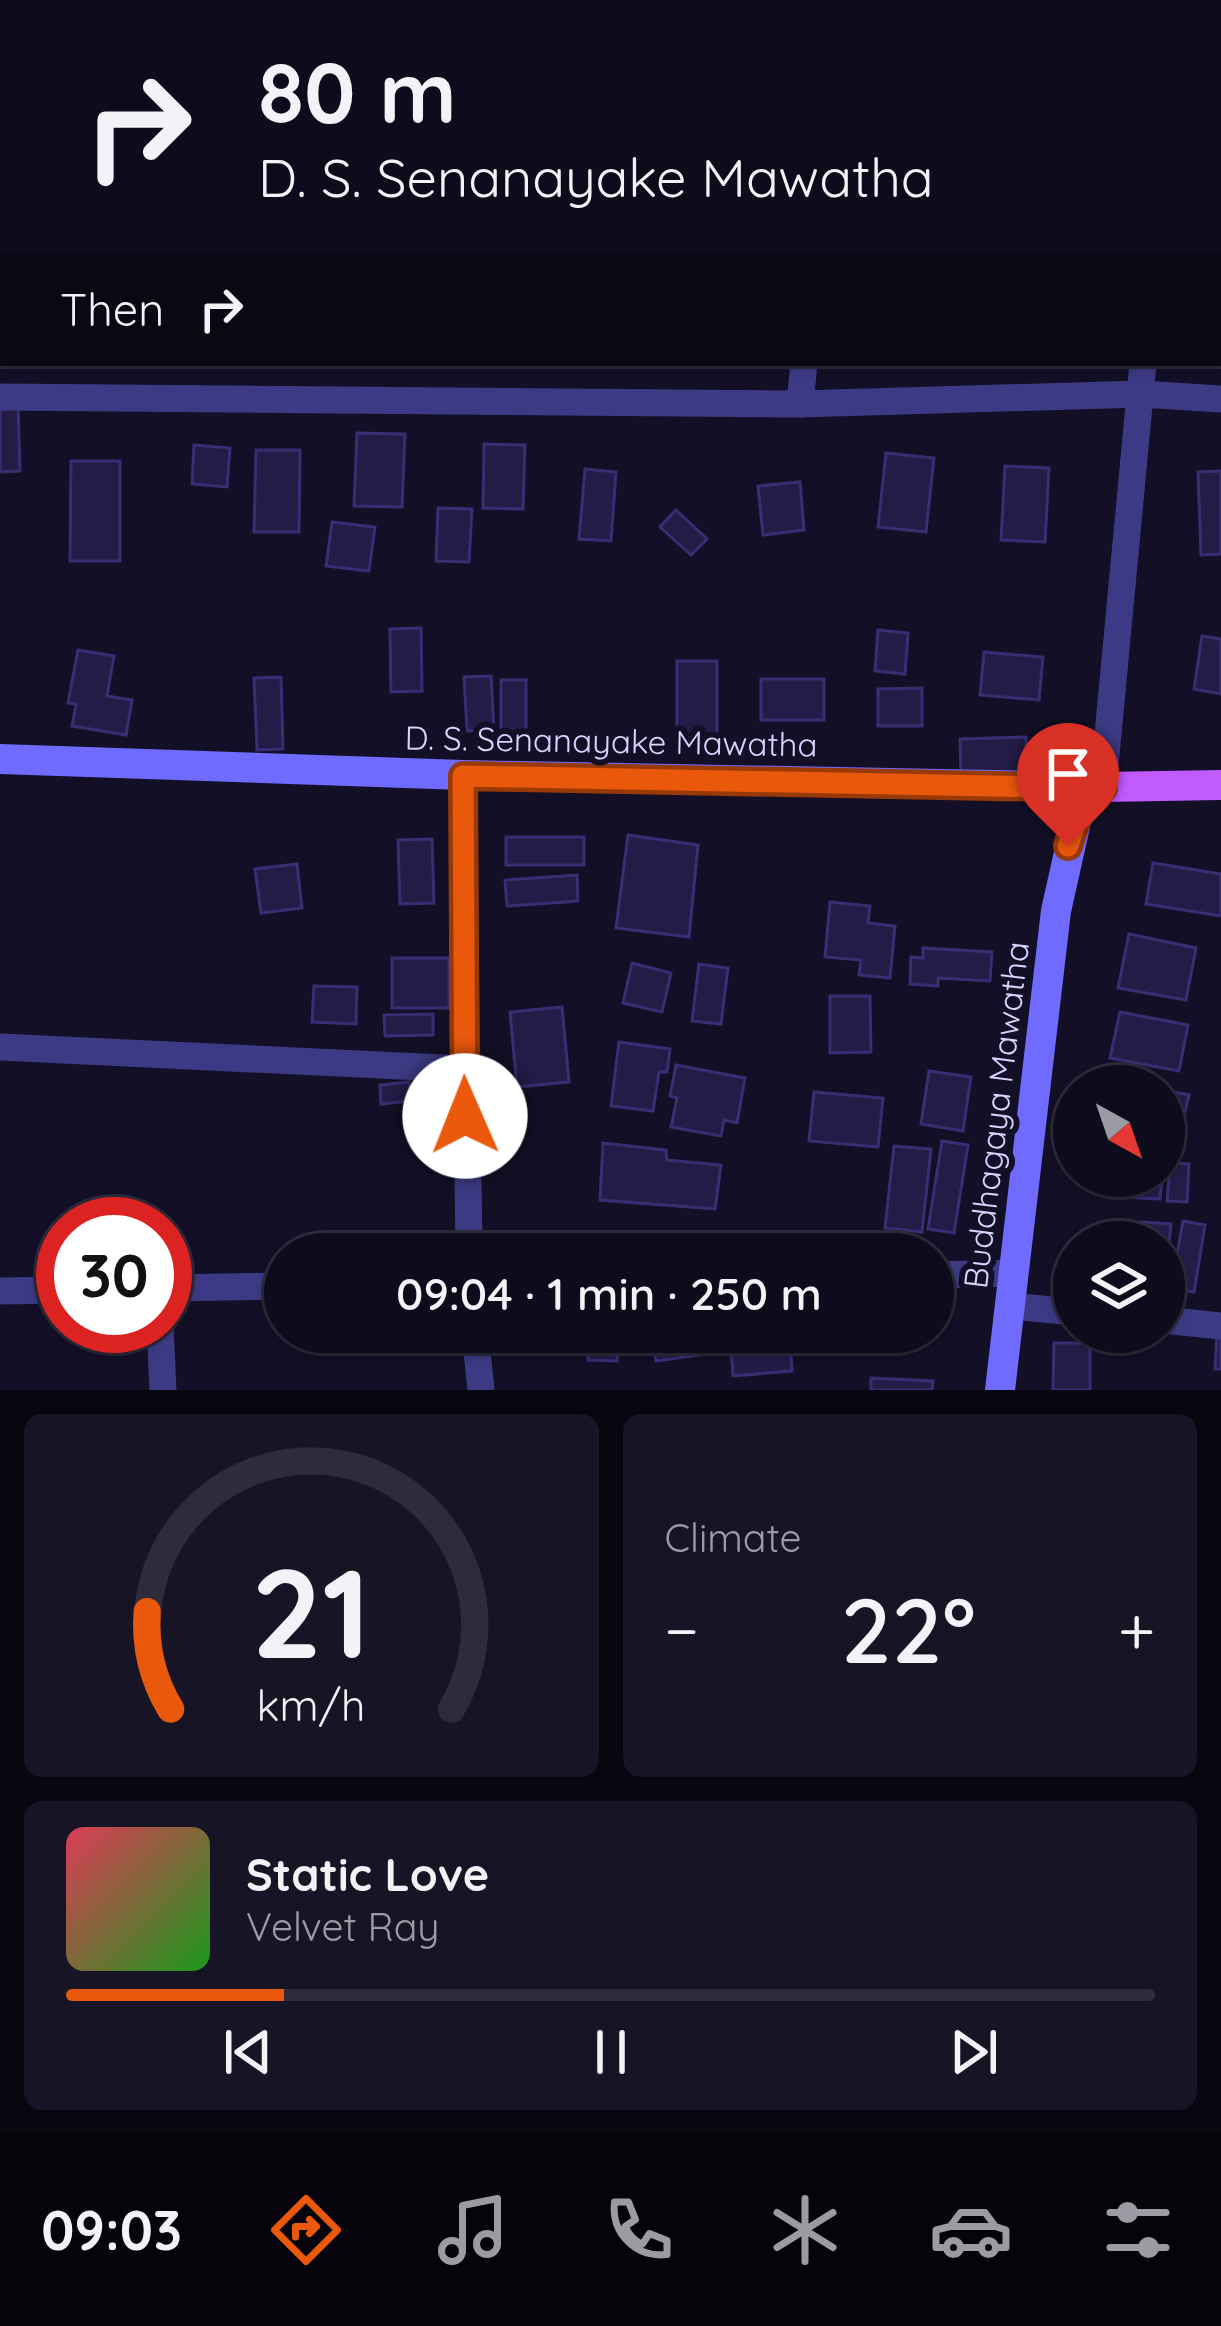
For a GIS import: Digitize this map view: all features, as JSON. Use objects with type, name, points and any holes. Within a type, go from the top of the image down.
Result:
[{"type":"main road","name":"D. S. Senanayake Mawatha","points":[[0,759],[463,776],[1103,788],[1221,785]]},
{"type":"main road","name":"Buddhagaya Mawatha","points":[[1000,1390],[1056,911],[1077,817],[1103,788]]},
{"type":"street","points":[[800,404],[804,366]]},
{"type":"street","points":[[1103,788],[1143,366]]},
{"type":"street","points":[[0,397],[800,404],[1142,394],[1221,399]]},
{"type":"street","points":[[463,776],[468,1233]]},
{"type":"street","points":[[0,1047],[464,1070]]},
{"type":"street","points":[[954,1274],[1015,1273]]},
{"type":"street","points":[[192,1288],[264,1286]]},
{"type":"street","points":[[0,1291],[36,1290]]},
{"type":"street","points":[[1011,1306],[1053,1310]]},
{"type":"street","points":[[1185,1322],[1221,1326]]},
{"type":"street","points":[[161,1353],[163,1390]]},
{"type":"street","points":[[477,1353],[481,1390]]},
{"type":"building","points":[[18,403],[20,471],[0,472],[0,404]]},
{"type":"building","points":[[357,433],[405,434],[402,507],[354,506]]},
{"type":"building","points":[[484,444],[525,445],[523,509],[483,508]]},
{"type":"building","points":[[194,445],[230,448],[227,487],[192,484]]},
{"type":"building","points":[[256,450],[300,450],[299,532],[254,532]]},
{"type":"building","points":[[886,453],[934,458],[926,532],[878,527]]},
{"type":"building","points":[[71,461],[120,461],[120,561],[70,561]]},
{"type":"building","points":[[1005,466],[1049,468],[1045,542],[1001,540]]},
{"type":"building","points":[[585,469],[616,472],[611,541],[579,539]]},
{"type":"building","points":[[1221,471],[1221,554],[1201,555],[1198,472]]},
{"type":"building","points":[[800,482],[804,530],[763,535],[758,486]]},
{"type":"building","points":[[438,508],[472,509],[469,562],[436,561]]},
{"type":"building","points":[[676,510],[707,539],[691,555],[660,527]]},
{"type":"building","points":[[332,522],[375,527],[369,571],[326,566]]},
{"type":"building","points":[[421,628],[422,691],[391,692],[390,629]]},
{"type":"building","points":[[878,630],[908,633],[905,674],[875,671]]},
{"type":"building","points":[[1202,636],[1221,639],[1221,694],[1194,689]]},
{"type":"building","points":[[78,650],[114,656],[107,696],[132,700],[126,735],[72,726],[76,704],[68,703]]},
{"type":"building","points":[[984,652],[1043,657],[1039,700],[980,695]]},
{"type":"building","points":[[677,661],[717,661],[717,739],[677,739]]},
{"type":"building","points":[[491,676],[494,730],[467,731],[464,677]]},
{"type":"building","points":[[281,677],[283,749],[257,750],[254,678]]},
{"type":"building","points":[[761,679],[824,679],[824,720],[761,720]]},
{"type":"building","points":[[501,680],[526,680],[526,748],[501,748]]},
{"type":"building","points":[[922,688],[922,726],[878,726],[878,689]]},
{"type":"building","points":[[1026,737],[1027,777],[961,779],[960,739]]},
{"type":"building","points":[[628,835],[698,845],[689,937],[616,928]]},
{"type":"building","points":[[506,837],[584,837],[584,865],[506,865]]},
{"type":"building","points":[[432,839],[434,903],[400,904],[398,840]]},
{"type":"building","points":[[1153,863],[1221,874],[1221,916],[1146,904]]},
{"type":"building","points":[[297,864],[302,908],[261,913],[255,869]]},
{"type":"building","points":[[577,875],[578,901],[507,906],[505,880]]},
{"type":"building","points":[[830,902],[870,906],[868,923],[895,926],[890,978],[859,975],[861,960],[825,957]]},
{"type":"building","points":[[1129,934],[1196,948],[1186,1000],[1118,988]]},
{"type":"building","points":[[923,948],[992,952],[990,981],[938,978],[938,986],[910,984],[911,957],[923,958]]},
{"type":"building","points":[[392,958],[449,958],[449,1008],[392,1008]]},
{"type":"building","points":[[632,963],[671,973],[662,1012],[623,1003]]},
{"type":"building","points":[[699,964],[728,968],[721,1024],[692,1021]]},
{"type":"building","points":[[314,986],[357,987],[356,1024],[312,1022]]},
{"type":"building","points":[[830,996],[870,996],[871,1052],[830,1053]]},
{"type":"building","points":[[562,1007],[569,1082],[517,1087],[510,1012]]},
{"type":"building","points":[[1120,1012],[1188,1025],[1180,1065],[1110,1058]]},
{"type":"building","points":[[433,1014],[433,1035],[385,1036],[384,1015]]},
{"type":"building","points":[[619,1042],[670,1049],[667,1072],[659,1072],[653,1111],[611,1106]]},
{"type":"building","points":[[676,1065],[745,1078],[737,1123],[724,1120],[721,1136],[671,1127],[677,1098],[670,1096]]},
{"type":"building","points":[[929,1071],[971,1077],[963,1131],[921,1124]]},
{"type":"building","points":[[409,1082],[411,1101],[381,1104],[380,1085]]},
{"type":"building","points":[[814,1092],[883,1098],[878,1147],[809,1141]]},
{"type":"building","points":[[942,1141],[968,1145],[954,1233],[928,1229]]},
{"type":"building","points":[[603,1143],[666,1150],[667,1160],[721,1165],[715,1209],[600,1200]]},
{"type":"building","points":[[894,1146],[931,1149],[922,1232],[885,1228]]},
{"type":"building","points":[[1185,1164],[1189,1164],[1187,1202],[1167,1201],[1167,1197],[1185,1197]]},
{"type":"building","points":[[1185,1221],[1205,1225],[1194,1292],[1185,1291]]},
{"type":"building","points":[[1217,1335],[1221,1336],[1221,1369],[1215,1369]]},
{"type":"building","points":[[588,1353],[617,1353],[617,1361],[588,1360]]},
{"type":"building","points":[[655,1353],[706,1353],[706,1354],[656,1361]]},
{"type":"building","points":[[731,1353],[791,1353],[792,1371],[733,1376]]},
{"type":"building","points":[[1054,1353],[1090,1353],[1090,1390],[1053,1390]]},
{"type":"building","points":[[871,1378],[933,1381],[932,1390],[871,1390]]},
{"type":"route","points":[[465,1116],[463,776],[1103,788],[1077,817],[1068,846]]}]
